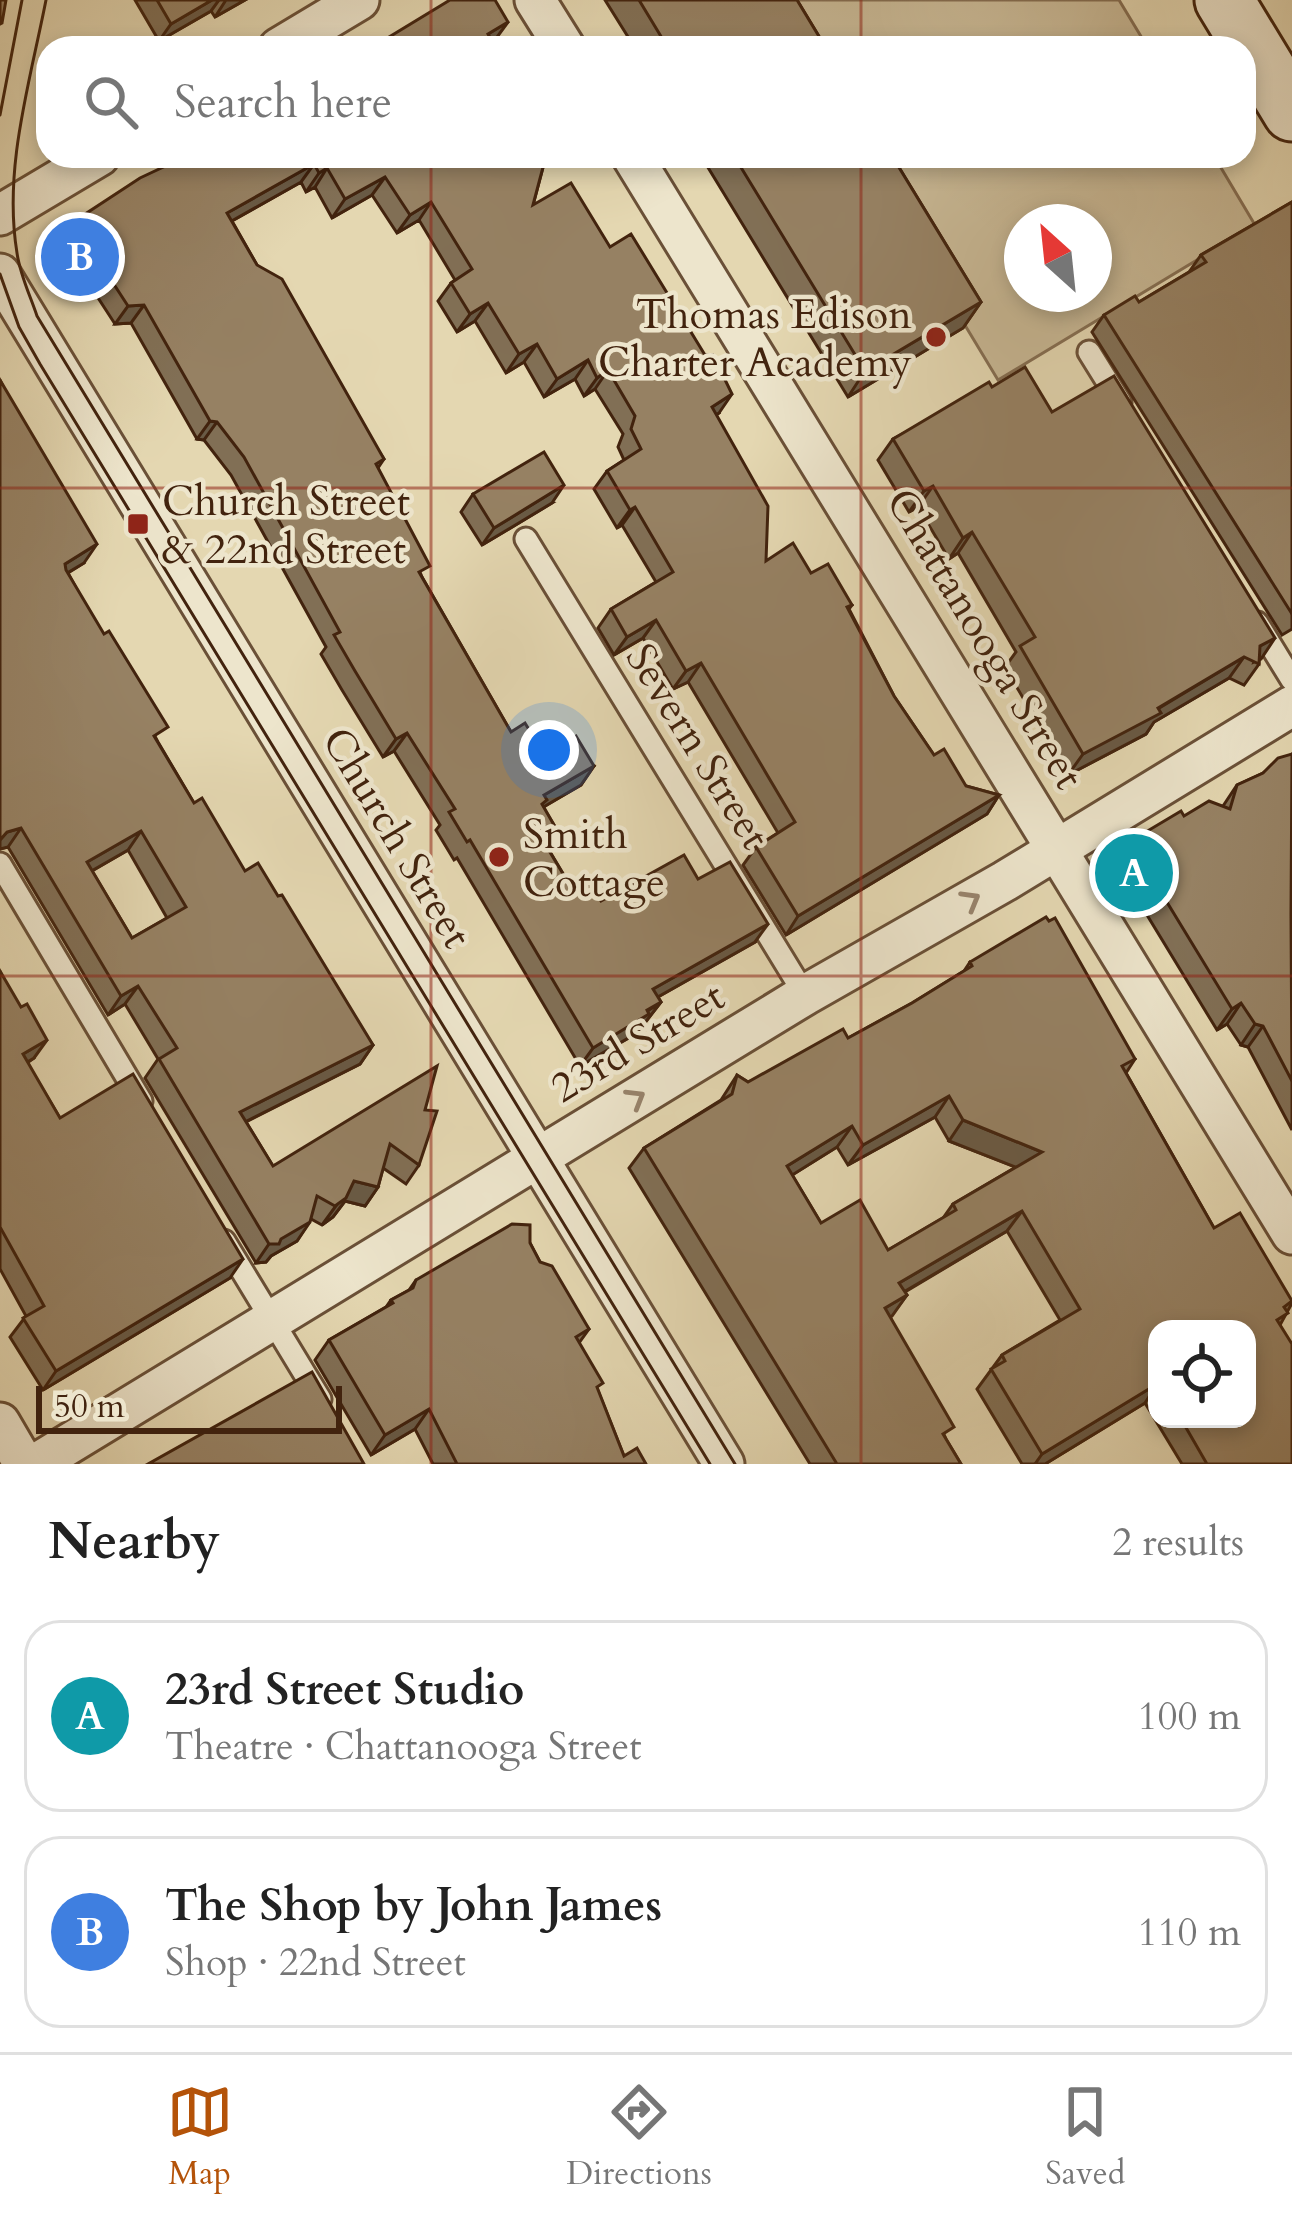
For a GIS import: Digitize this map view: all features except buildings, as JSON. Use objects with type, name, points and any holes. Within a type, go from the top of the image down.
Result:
[{"type":"main road","points":[[1224,0],[1246,36]]},
{"type":"main road","points":[[1256,53],[1292,112]]},
{"type":"street","points":[[299,36],[359,0]]},
{"type":"street","points":[[535,0],[558,36]]},
{"type":"street","points":[[0,215],[79,168]]},
{"type":"street","name":"Chattanooga Street","points":[[639,168],[1292,1234]]},
{"type":"street","name":"Church Street","points":[[0,274],[717,1459]]},
{"type":"street","name":"23rd Street","points":[[36,1464],[805,994],[1292,706]]},
{"type":"street","points":[[0,1423],[24,1464]]},
{"type":"lane","points":[[1089,352],[1137,429]]},
{"type":"lane","name":"Severn Street","points":[[526,539],[805,994]]},
{"type":"lane","points":[[1244,603],[1292,680]]},
{"type":"lane","points":[[0,864],[158,1130]]},
{"type":"lane","points":[[207,1212],[328,1412]]},
{"type":"shaded area","points":[[770,0],[1119,0],[1141,36],[792,36]]},
{"type":"shaded area","points":[[870,168],[1221,168],[1255,225],[1112,311],[1112,204],[1004,204],[1004,312],[1111,312],[998,380]]},
{"type":"tram line","points":[[0,115],[22,0]]},
{"type":"tram line","points":[[39,36],[46,0]]},
{"type":"tram line","points":[[36,48],[13,190],[18,261],[37,316],[735,1464]]},
{"type":"tram line","points":[[0,274],[19,327],[40,364],[710,1464]]},
{"type":"place","name":"The Shop by John James","points":[[80,257]]},
{"type":"place","name":"Thomas Edison Charter Academy","points":[[936,337]]},
{"type":"place","name":"Church Street & 22nd Street","points":[[138,524]]},
{"type":"place","name":"Smith Cottage","points":[[499,857]]},
{"type":"place","name":"23rd Street Studio","points":[[1134,873]]}]
